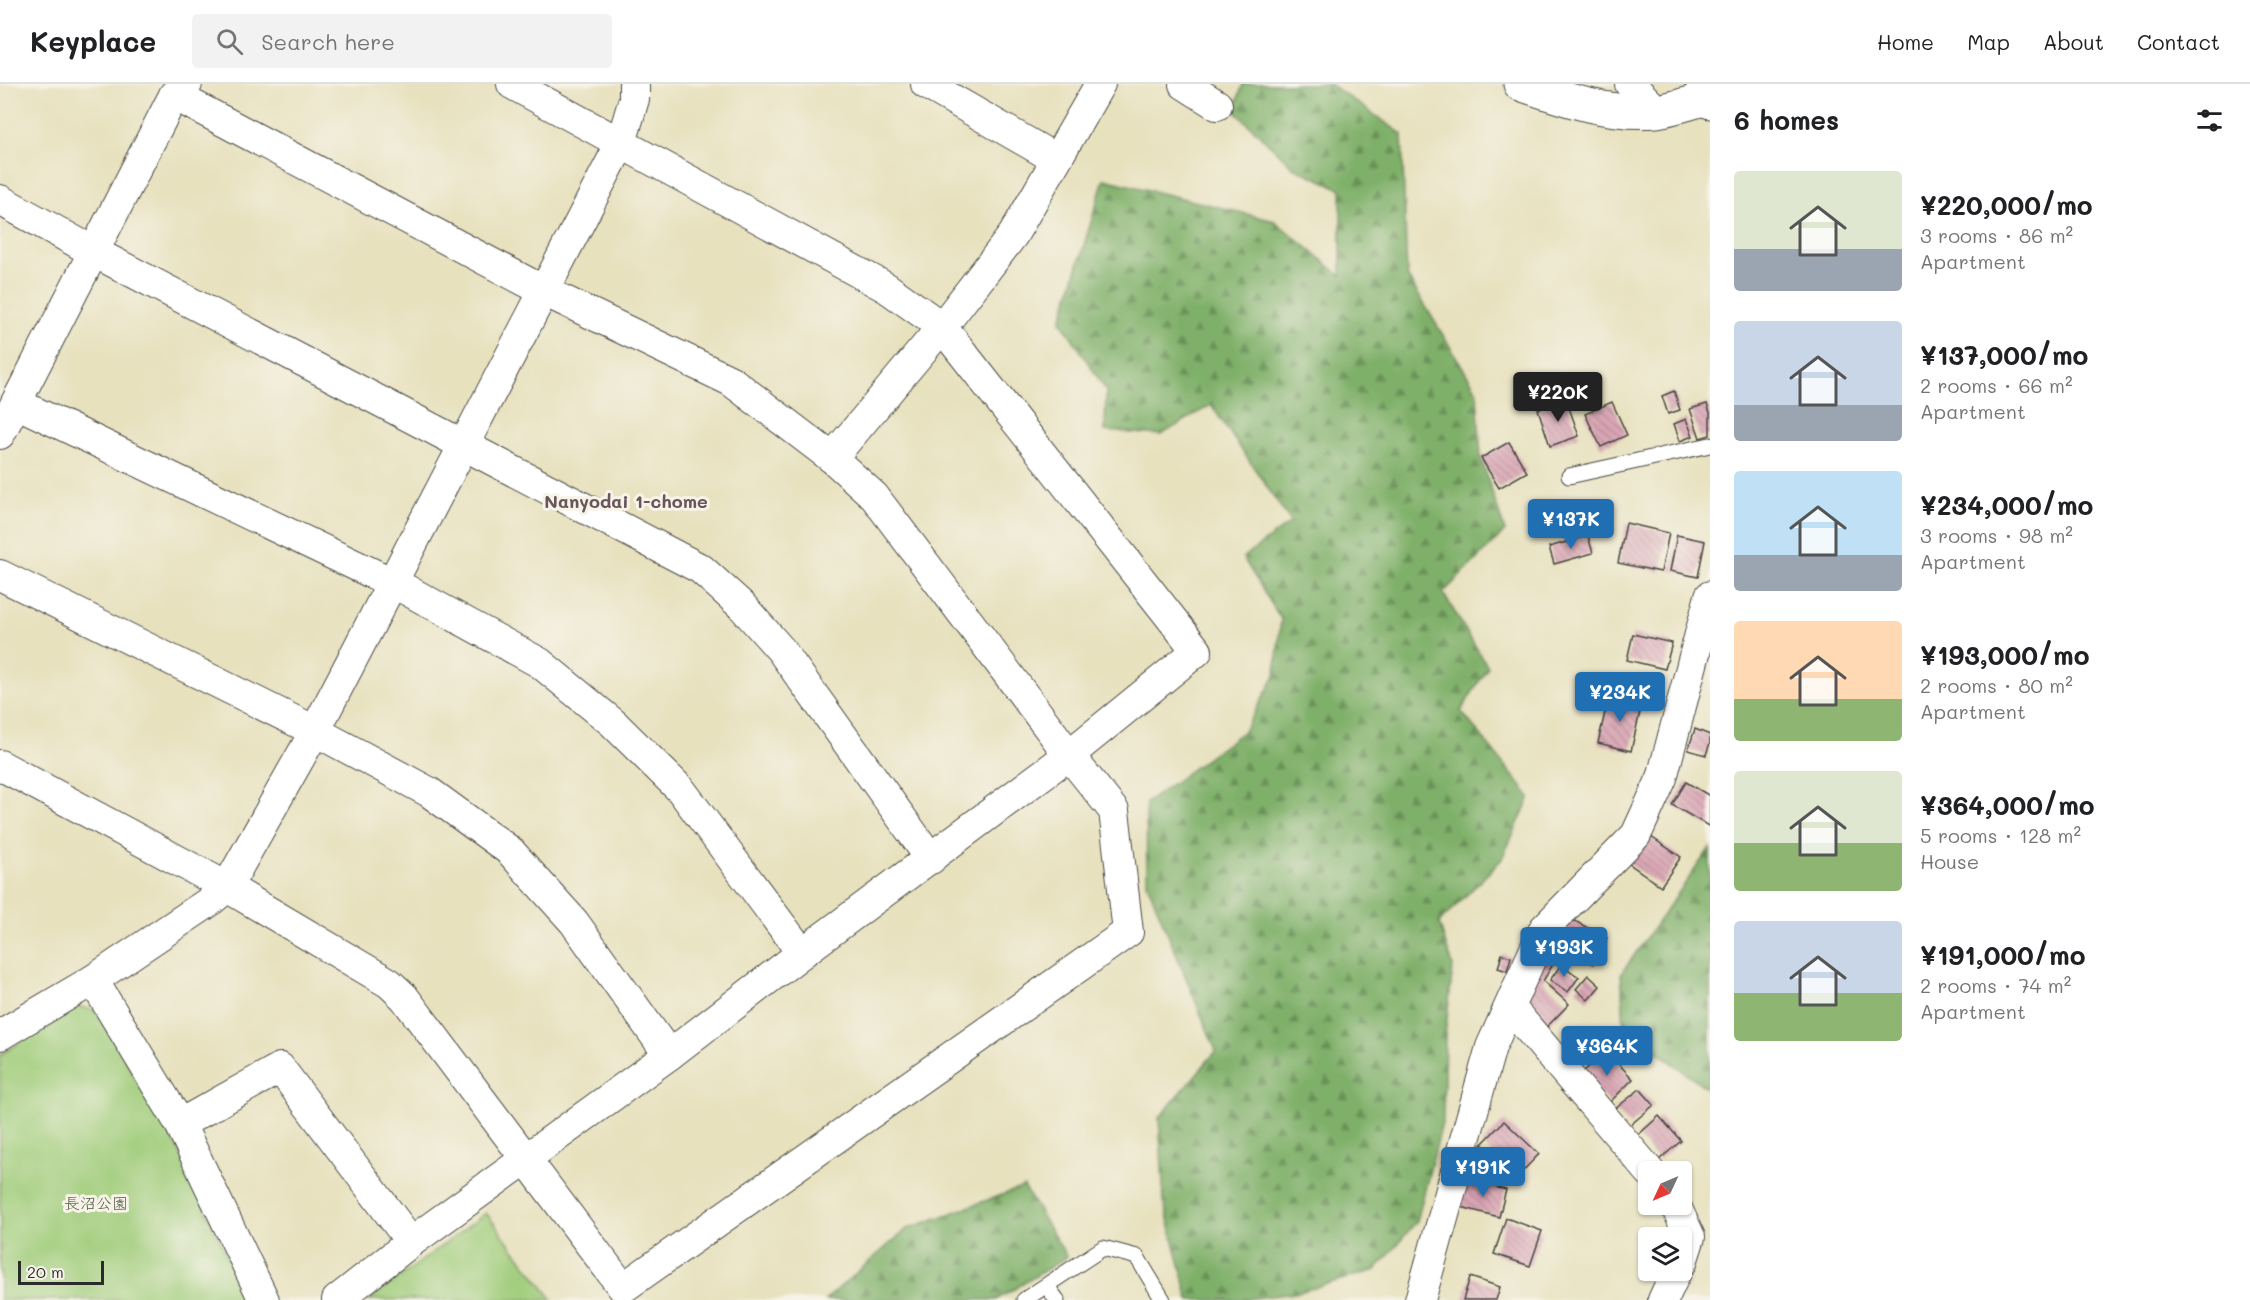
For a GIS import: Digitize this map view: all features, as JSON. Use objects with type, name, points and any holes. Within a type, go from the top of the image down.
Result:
[{"type":"street","points":[[337,1300],[411,1242],[669,1055],[802,953],[1069,755],[1197,651],[942,327],[887,288],[512,84]]},
{"type":"street","points":[[0,1035],[93,980],[209,902],[227,887],[315,731],[621,143],[634,99],[634,84]]},
{"type":"street","points":[[926,84],[1056,159]]},
{"type":"street","points":[[832,458],[942,327],[1013,235],[1100,84]]},
{"type":"street","points":[[1185,84],[1217,105]]},
{"type":"street","points":[[1520,84],[1584,104],[1617,110],[1657,111],[1708,95]]},
{"type":"street","points":[[1630,84],[1657,111]]},
{"type":"street","points":[[0,434],[180,89],[544,291],[731,381],[832,458],[874,496],[1069,755],[1114,811],[1128,932],[623,1288],[404,997],[388,983],[227,887],[2,772]]},
{"type":"street","points":[[0,200],[93,252],[701,569],[742,606],[781,650],[931,859]]},
{"type":"street","points":[[16,403],[392,583],[540,663],[613,723],[681,790],[802,953]]},
{"type":"street","points":[[0,575],[315,731],[429,792],[510,850],[574,922],[669,1055]]},
{"type":"street","points":[[1420,1300],[1491,1047],[1544,929],[1636,835],[1662,778],[1710,596]]},
{"type":"street","points":[[93,980],[180,1124],[264,1300]]},
{"type":"street","points":[[1510,1007],[1641,1161]]},
{"type":"street","points":[[180,1124],[280,1068],[411,1242]]},
{"type":"street","points":[[1663,1300],[1672,1281]]},
{"type":"lane","points":[[1569,476],[1710,445]]},
{"type":"lane","points":[[1024,1300],[1103,1248],[1137,1257],[1163,1300]]},
{"type":"lane","points":[[1047,1286],[1057,1300]]},
{"type":"green space","points":[[1243,84],[1330,84],[1402,134],[1407,276],[1477,391],[1481,458],[1505,531],[1443,593],[1488,667],[1461,711],[1530,797],[1502,859],[1439,923],[1453,966],[1445,1037],[1443,1120],[1417,1221],[1376,1270],[1295,1293],[1239,1300],[1189,1300],[1164,1203],[1159,1118],[1216,1051],[1147,883],[1146,803],[1244,731],[1275,676],[1281,619],[1243,558],[1291,522],[1211,405],[1161,435],[1105,431],[1106,390],[1061,321],[1104,179],[1275,221],[1341,276],[1341,189],[1293,167],[1234,110]]},
{"type":"green space","points":[[1710,848],[1710,1093],[1708,1089],[1624,1028],[1621,974]]},
{"type":"green space","name":"長沼公園","points":[[77,1006],[96,1011],[178,1149],[247,1300],[0,1300],[0,1055]]},
{"type":"green space","points":[[1024,1187],[1067,1257],[996,1300],[825,1300],[907,1229]]},
{"type":"green space","points":[[486,1213],[553,1300],[369,1300]]},
{"type":"building","points":[[1674,391],[1680,410],[1668,414],[1662,396]]},
{"type":"building","points":[[1566,399],[1579,436],[1550,446],[1538,409]]},
{"type":"building","points":[[1612,402],[1627,435],[1601,447],[1585,414]]},
{"type":"building","points":[[1707,404],[1710,413],[1710,435],[1700,438],[1690,409]]},
{"type":"building","points":[[1686,419],[1693,436],[1680,441],[1674,424]]},
{"type":"building","points":[[1509,442],[1527,472],[1499,488],[1481,458]]},
{"type":"building","points":[[1626,523],[1669,533],[1661,572],[1618,563]]},
{"type":"building","points":[[1677,535],[1705,541],[1698,577],[1670,571]]},
{"type":"building","points":[[1588,536],[1593,553],[1554,564],[1549,547]]},
{"type":"building","points":[[1633,634],[1672,643],[1665,669],[1627,660]]},
{"type":"building","points":[[1609,695],[1642,703],[1631,751],[1598,743]]},
{"type":"building","points":[[1695,729],[1710,735],[1706,755],[1688,750]]},
{"type":"building","points":[[1686,782],[1710,796],[1710,827],[1672,805]]},
{"type":"building","points":[[1648,835],[1681,857],[1661,886],[1628,863]]},
{"type":"building","points":[[1571,919],[1607,938],[1593,964],[1557,945]]},
{"type":"building","points":[[1543,951],[1555,961],[1543,981],[1569,1004],[1542,1032],[1520,1009]]},
{"type":"building","points":[[1502,954],[1511,957],[1507,971],[1498,968]]},
{"type":"building","points":[[1561,965],[1579,977],[1568,992],[1550,980]]},
{"type":"building","points":[[1588,975],[1600,986],[1588,1000],[1576,989]]},
{"type":"building","points":[[1606,1051],[1633,1079],[1609,1103],[1581,1074]]},
{"type":"building","points":[[1640,1089],[1654,1105],[1629,1126],[1615,1109]]},
{"type":"building","points":[[1659,1116],[1681,1141],[1659,1160],[1637,1136]]},
{"type":"building","points":[[1504,1121],[1539,1154],[1517,1177],[1482,1144]]},
{"type":"building","points":[[1467,1180],[1506,1190],[1499,1217],[1461,1207]]},
{"type":"building","points":[[1506,1218],[1542,1231],[1530,1266],[1494,1254]]},
{"type":"building","points":[[1470,1277],[1500,1287],[1496,1300],[1463,1300]]},
{"type":"district","name":"Nanyodai 1-chome","points":[[626,502]]}]
